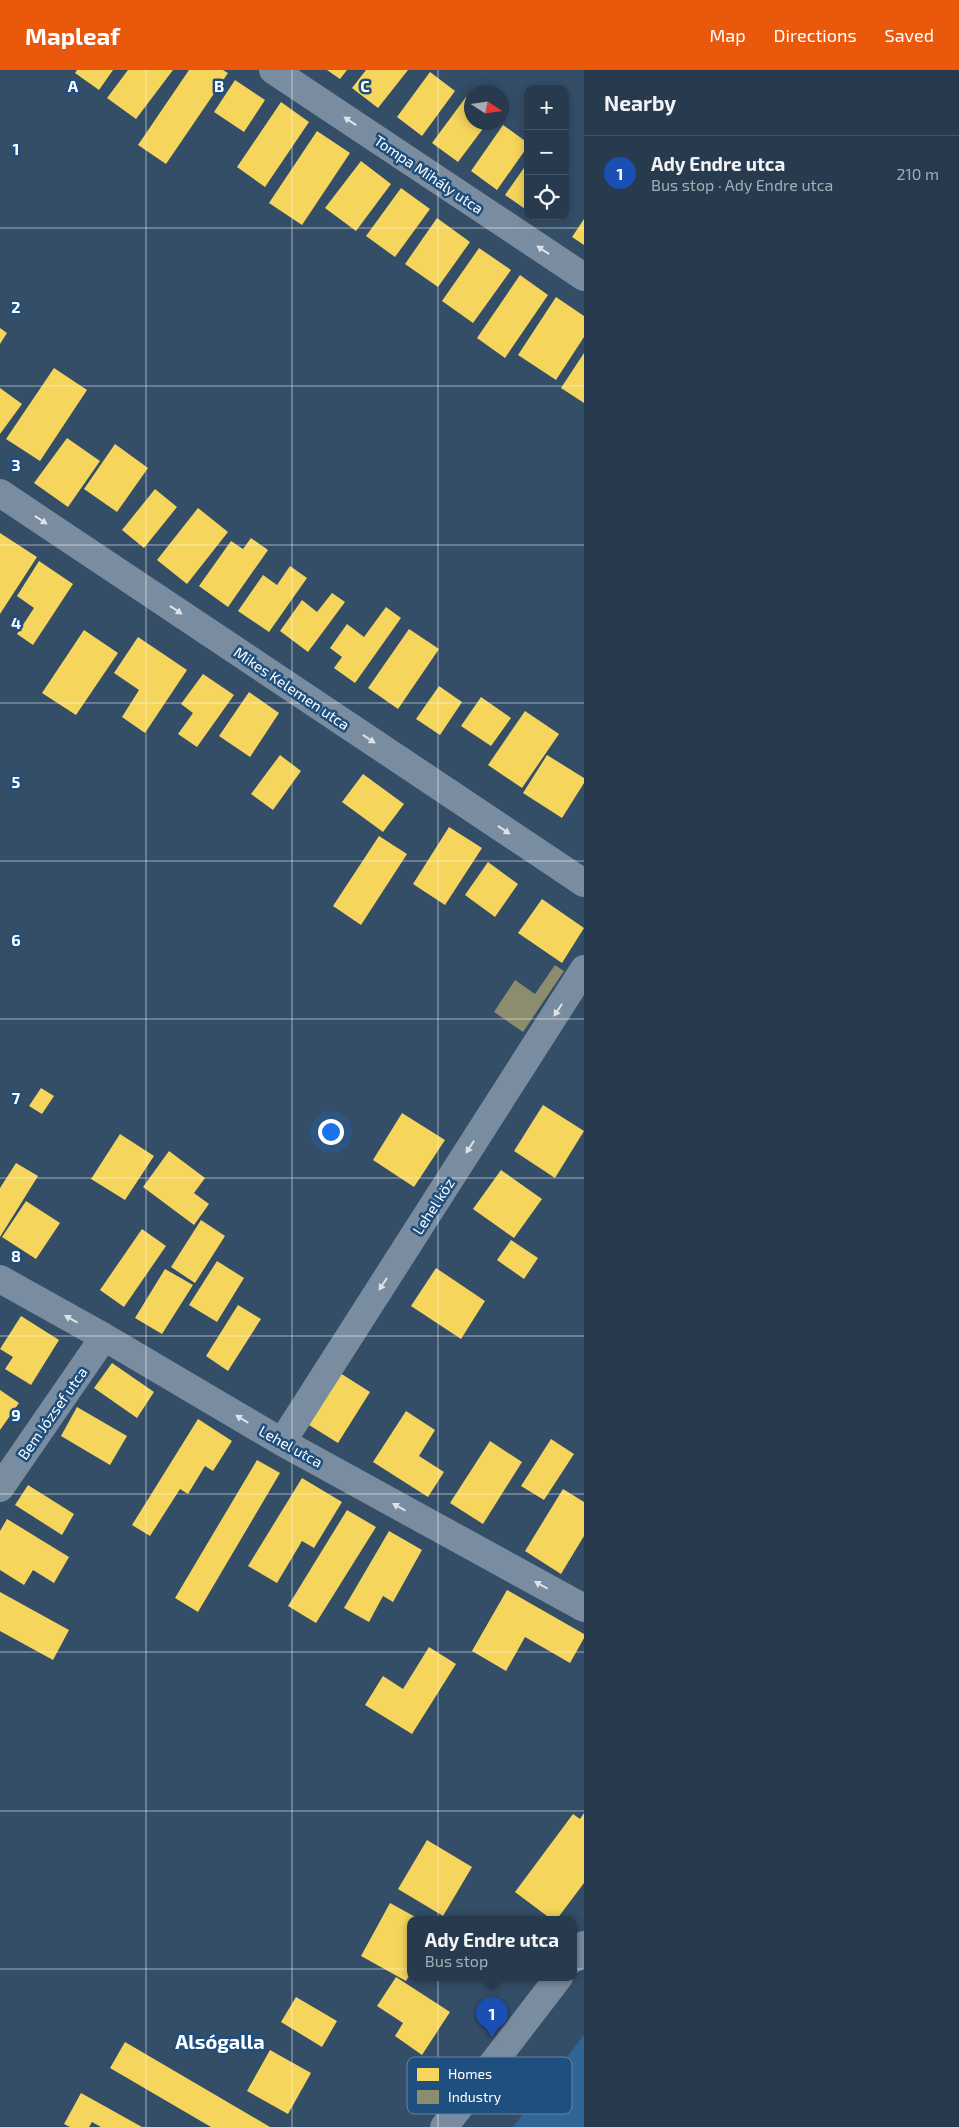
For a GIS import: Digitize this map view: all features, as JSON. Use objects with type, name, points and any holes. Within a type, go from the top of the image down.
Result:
[{"type":"street","name":"Tompa Mihály utca","points":[[273,70],[584,277]]},
{"type":"street","name":"Mikes Kelemen utca","points":[[0,493],[584,883]]},
{"type":"street","name":"Lehel köz","points":[[282,1442],[584,969]]},
{"type":"street","name":"Lehel utca","points":[[0,1279],[282,1442],[584,1608]]},
{"type":"street","name":"Bem József utca","points":[[0,1488],[104,1338]]},
{"type":"street","points":[[498,2057],[556,1981]]},
{"type":"street","points":[[444,2127],[454,2114]]},
{"type":"shaded area","points":[[584,2035],[584,2127],[513,2127],[523,2114],[572,2114],[572,2057],[567,2057]]},
{"type":"building: Homes","points":[[77,70],[113,70],[99,90],[75,73]]},
{"type":"building: Homes","points":[[128,70],[173,70],[136,119],[107,98]]},
{"type":"building: Homes","points":[[189,70],[223,70],[228,73],[166,164],[138,145]]},
{"type":"building: Homes","points":[[327,70],[347,70],[340,79]]},
{"type":"building: Homes","points":[[366,70],[408,70],[378,108],[352,88]]},
{"type":"building: Homes","points":[[430,72],[455,91],[422,136],[397,117]]},
{"type":"building: Homes","points":[[235,80],[265,100],[244,132],[214,112]]},
{"type":"building: Homes","points":[[464,100],[464,130],[482,130],[458,162],[432,143]]},
{"type":"building: Homes","points":[[281,102],[309,122],[265,187],[237,167]]},
{"type":"building: Homes","points":[[509,129],[524,140],[524,152],[497,190],[471,171],[500,130]]},
{"type":"building: Homes","points":[[317,131],[350,153],[302,225],[269,203]]},
{"type":"building: Homes","points":[[361,161],[391,184],[356,231],[325,208]]},
{"type":"building: Homes","points":[[524,168],[524,208],[505,195]]},
{"type":"building: Homes","points":[[401,188],[430,209],[395,257],[366,236]]},
{"type":"building: Homes","points":[[437,218],[470,242],[438,287],[405,264]]},
{"type":"building: Homes","points":[[584,219],[584,245],[572,237]]},
{"type":"building: Homes","points":[[479,248],[511,270],[473,323],[442,301]]},
{"type":"building: Homes","points":[[520,275],[548,295],[505,358],[477,338]]},
{"type":"building: Homes","points":[[556,297],[584,316],[584,337],[556,380],[518,355]]},
{"type":"building: Homes","points":[[0,328],[7,333],[0,344]]},
{"type":"building: Homes","points":[[584,353],[584,403],[561,388]]},
{"type":"building: Homes","points":[[54,368],[87,390],[40,461],[6,439]]},
{"type":"building: Homes","points":[[0,388],[22,404],[0,434]]},
{"type":"building: Homes","points":[[67,438],[100,461],[68,507],[34,483]]},
{"type":"building: Homes","points":[[115,444],[148,468],[117,512],[84,489]]},
{"type":"building: Homes","points":[[155,489],[177,507],[144,548],[122,530]]},
{"type":"building: Homes","points":[[198,508],[228,532],[187,584],[157,560]]},
{"type":"building: Homes","points":[[0,533],[37,557],[0,614]]},
{"type":"building: Homes","points":[[251,538],[268,550],[228,607],[199,586],[231,541],[243,549]]},
{"type":"building: Homes","points":[[39,561],[73,584],[33,645],[17,634],[34,608],[17,596]]},
{"type":"building: Homes","points":[[290,566],[307,578],[269,632],[238,611],[263,575],[277,585]]},
{"type":"building: Homes","points":[[332,593],[345,602],[308,652],[280,631],[302,600],[317,612]]},
{"type":"building: Homes","points":[[386,607],[401,618],[355,683],[334,668],[342,657],[330,648],[347,624],[364,637]]},
{"type":"building: Homes","points":[[409,629],[439,649],[398,709],[368,688]]},
{"type":"building: Homes","points":[[84,630],[118,653],[76,715],[42,693]]},
{"type":"building: Homes","points":[[138,637],[187,670],[145,733],[122,717],[139,690],[114,673]]},
{"type":"building: Homes","points":[[203,674],[234,695],[197,747],[178,734],[193,713],[181,704]]},
{"type":"building: Homes","points":[[439,686],[462,702],[440,735],[416,719]]},
{"type":"building: Homes","points":[[249,692],[279,713],[250,757],[219,736]]},
{"type":"building: Homes","points":[[481,697],[511,718],[491,746],[461,726]]},
{"type":"building: Homes","points":[[525,711],[559,734],[522,788],[488,765]]},
{"type":"building: Homes","points":[[280,755],[301,771],[273,810],[251,794]]},
{"type":"building: Homes","points":[[547,755],[584,778],[584,783],[562,818],[523,793]]},
{"type":"building: Homes","points":[[363,774],[404,804],[383,832],[342,802]]},
{"type":"building: Homes","points":[[449,827],[482,848],[445,905],[413,884]]},
{"type":"building: Homes","points":[[379,836],[407,854],[361,925],[333,906]]},
{"type":"building: Homes","points":[[488,862],[518,884],[495,917],[465,895]]},
{"type":"building: Homes","points":[[542,899],[584,928],[562,963],[518,933]]},
{"type":"building: Homes","points":[[41,1088],[54,1096],[42,1114],[29,1106]]},
{"type":"building: Homes","points":[[543,1105],[584,1131],[555,1178],[514,1151]]},
{"type":"building: Homes","points":[[402,1113],[445,1140],[414,1187],[373,1160]]},
{"type":"building: Homes","points":[[120,1134],[154,1156],[125,1200],[91,1179]]},
{"type":"building: Homes","points":[[169,1151],[205,1178],[194,1193],[209,1204],[194,1225],[143,1187]]},
{"type":"building: Homes","points":[[16,1163],[38,1176],[0,1237],[0,1188]]},
{"type":"building: Homes","points":[[501,1170],[542,1199],[514,1238],[473,1209]]},
{"type":"building: Homes","points":[[26,1201],[60,1223],[36,1259],[2,1237]]},
{"type":"building: Homes","points":[[201,1220],[225,1236],[195,1283],[171,1267]]},
{"type":"building: Homes","points":[[142,1229],[166,1246],[124,1307],[100,1290]]},
{"type":"building: Homes","points":[[511,1240],[538,1258],[524,1279],[497,1260]]},
{"type":"building: Homes","points":[[217,1261],[244,1278],[217,1322],[189,1305]]},
{"type":"building: Homes","points":[[436,1268],[485,1301],[461,1339],[411,1306]]},
{"type":"building: Homes","points":[[165,1269],[193,1285],[162,1334],[135,1318]]},
{"type":"building: Homes","points":[[238,1305],[261,1319],[228,1371],[206,1356]]},
{"type":"building: Homes","points":[[21,1316],[59,1340],[31,1385],[5,1369],[13,1357],[0,1349]]},
{"type":"building: Homes","points":[[112,1363],[154,1392],[137,1418],[94,1388]]},
{"type":"building: Homes","points":[[340,1373],[370,1392],[338,1443],[309,1425]]},
{"type":"building: Homes","points":[[0,1390],[19,1403],[0,1430]]},
{"type":"building: Homes","points":[[77,1407],[127,1436],[110,1465],[61,1436]]},
{"type":"building: Homes","points":[[406,1411],[435,1430],[419,1456],[444,1472],[428,1497],[373,1462]]},
{"type":"building: Homes","points":[[198,1419],[232,1441],[213,1471],[205,1466],[188,1494],[180,1489],[150,1536],[132,1525]]},
{"type":"building: Homes","points":[[551,1439],[574,1454],[544,1500],[521,1486]]},
{"type":"building: Homes","points":[[490,1441],[522,1462],[483,1524],[450,1503]]},
{"type":"building: Homes","points":[[257,1460],[280,1473],[198,1612],[175,1598]]},
{"type":"building: Homes","points":[[302,1478],[342,1502],[314,1548],[302,1541],[277,1583],[248,1566]]},
{"type":"building: Homes","points":[[28,1485],[74,1514],[62,1535],[15,1505]]},
{"type":"building: Homes","points":[[563,1489],[584,1502],[584,1536],[561,1574],[525,1551]]},
{"type":"building: Homes","points":[[347,1510],[376,1527],[316,1623],[288,1606]]},
{"type":"building: Homes","points":[[7,1519],[69,1557],[54,1583],[33,1570],[24,1585],[0,1570],[0,1531]]},
{"type":"building: Homes","points":[[389,1531],[422,1550],[393,1602],[383,1596],[369,1622],[344,1608]]},
{"type":"building: Homes","points":[[507,1590],[584,1634],[584,1638],[570,1663],[525,1637],[506,1671],[472,1651]]},
{"type":"building: Homes","points":[[0,1592],[69,1630],[53,1660],[0,1631]]},
{"type":"building: Homes","points":[[429,1647],[456,1664],[412,1734],[365,1705],[383,1676],[403,1689]]},
{"type":"building: Homes","points":[[584,1813],[584,1883],[559,1916],[547,1916],[515,1892],[573,1814],[580,1819]]},
{"type":"building: Homes","points":[[427,1840],[472,1867],[443,1916],[398,1889]]},
{"type":"building: Homes","points":[[390,1903],[414,1916],[407,1916],[406,1981],[361,1956]]},
{"type":"building: Homes","points":[[396,1977],[450,2012],[422,2055],[395,2036],[403,2023],[377,2006]]},
{"type":"building: Homes","points":[[296,1997],[337,2021],[322,2047],[281,2022]]},
{"type":"building: Homes","points":[[125,2042],[270,2127],[211,2127],[110,2068]]},
{"type":"building: Homes","points":[[270,2050],[311,2073],[288,2114],[247,2091]]},
{"type":"building: Homes","points":[[81,2093],[142,2127],[101,2127],[92,2122],[89,2127],[70,2127],[64,2124]]},
{"type":"building: Industry","points":[[555,965],[564,971],[523,1032],[494,1012],[515,980],[535,994]]},
{"type":"place","name":"Ady Endre utca","points":[[492,2038]]},
{"type":"district","name":"Alsógalla","points":[[220,2041]]}]
